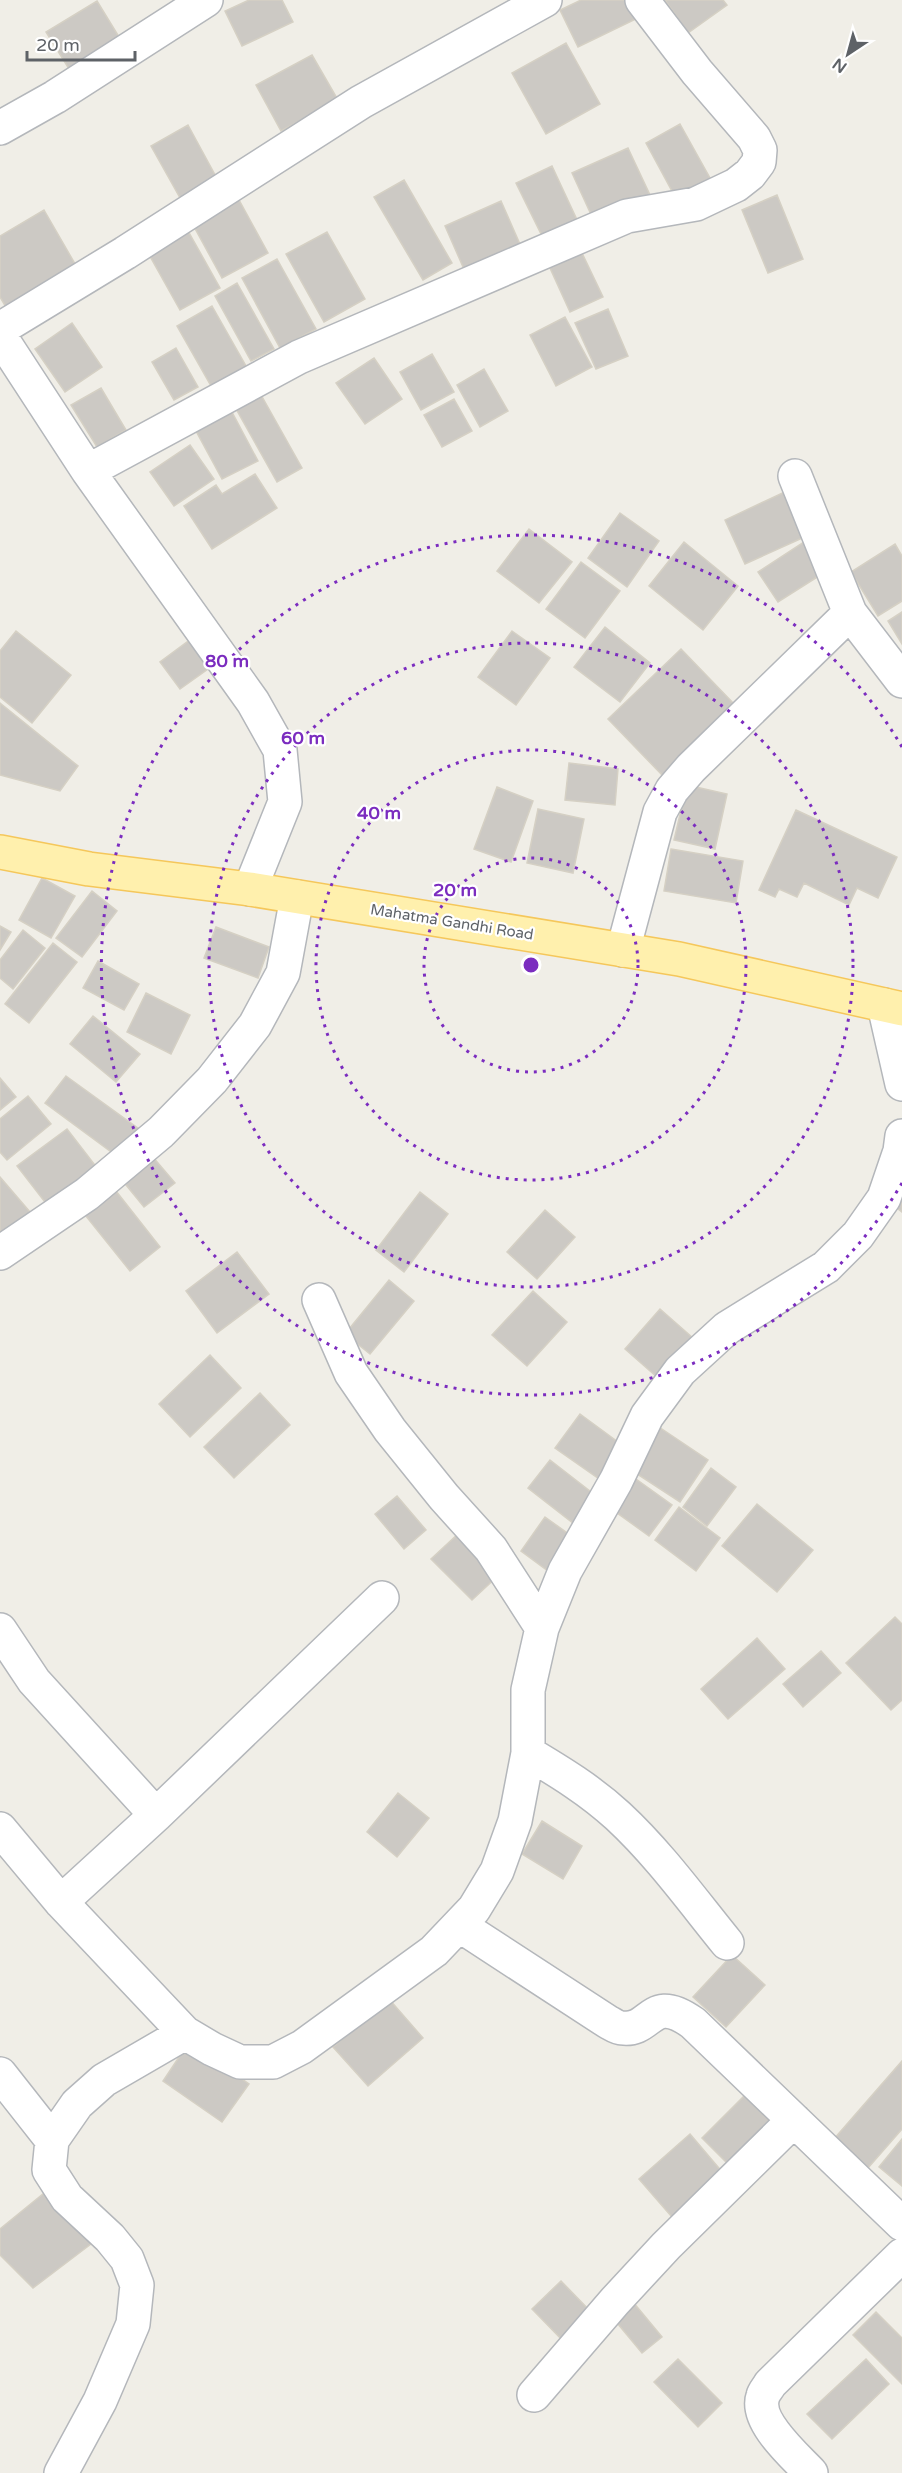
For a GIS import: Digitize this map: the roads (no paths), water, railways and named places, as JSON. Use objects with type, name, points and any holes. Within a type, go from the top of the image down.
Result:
[{"type":"main road","name":"Mahatma Gandhi Road","points":[[0,852],[89,869],[250,889],[679,959],[893,1007]]},
{"type":"street","points":[[0,128],[55,97],[206,0]]},
{"type":"street","points":[[0,329],[125,253],[362,102],[545,0]]},
{"type":"street","points":[[88,471],[299,357],[627,216],[696,204],[736,185],[750,174],[759,162],[760,150],[754,138],[697,72],[642,0]]},
{"type":"street","points":[[0,336],[88,471],[253,702],[280,750],[285,802],[250,889]]},
{"type":"street","points":[[795,476],[850,613],[902,681]]},
{"type":"street","points":[[623,950],[660,812],[672,790],[691,768],[850,613]]},
{"type":"street","points":[[0,1253],[87,1194],[161,1132],[212,1080],[255,1025],[282,973],[297,897]]},
{"type":"street","points":[[893,1007],[902,1084]]},
{"type":"street","points":[[0,1829],[61,1902],[185,2033],[240,2062],[273,2062],[302,2047],[434,1951],[474,1909],[497,1871],[515,1821],[528,1753],[528,1690],[542,1628],[566,1571],[616,1481],[647,1416],[680,1371],[727,1328],[826,1267],[858,1235],[884,1198],[900,1151],[902,1136]]},
{"type":"street","points":[[318,1300],[351,1373],[390,1430],[444,1497],[491,1549],[542,1628]]},
{"type":"street","points":[[61,1902],[156,1815],[382,1598]]},
{"type":"street","points":[[0,1630],[34,1681],[156,1815]]},
{"type":"street","points":[[528,1753],[573,1779],[618,1816],[661,1862],[727,1943]]},
{"type":"street","points":[[459,1925],[608,2022],[622,2028],[636,2025],[656,2012],[669,2010],[682,2015],[794,2120],[898,2211]]},
{"type":"street","points":[[62,2473],[100,2402],[133,2324],[137,2285],[127,2259],[110,2238],[67,2198],[49,2170],[52,2140],[77,2103],[104,2080],[185,2033]]},
{"type":"street","points":[[0,2074],[52,2140]]},
{"type":"street","points":[[534,2395],[666,2246],[794,2120]]},
{"type":"street","points":[[811,2473],[770,2428],[762,2412],[763,2397],[770,2384],[902,2255]]}]
